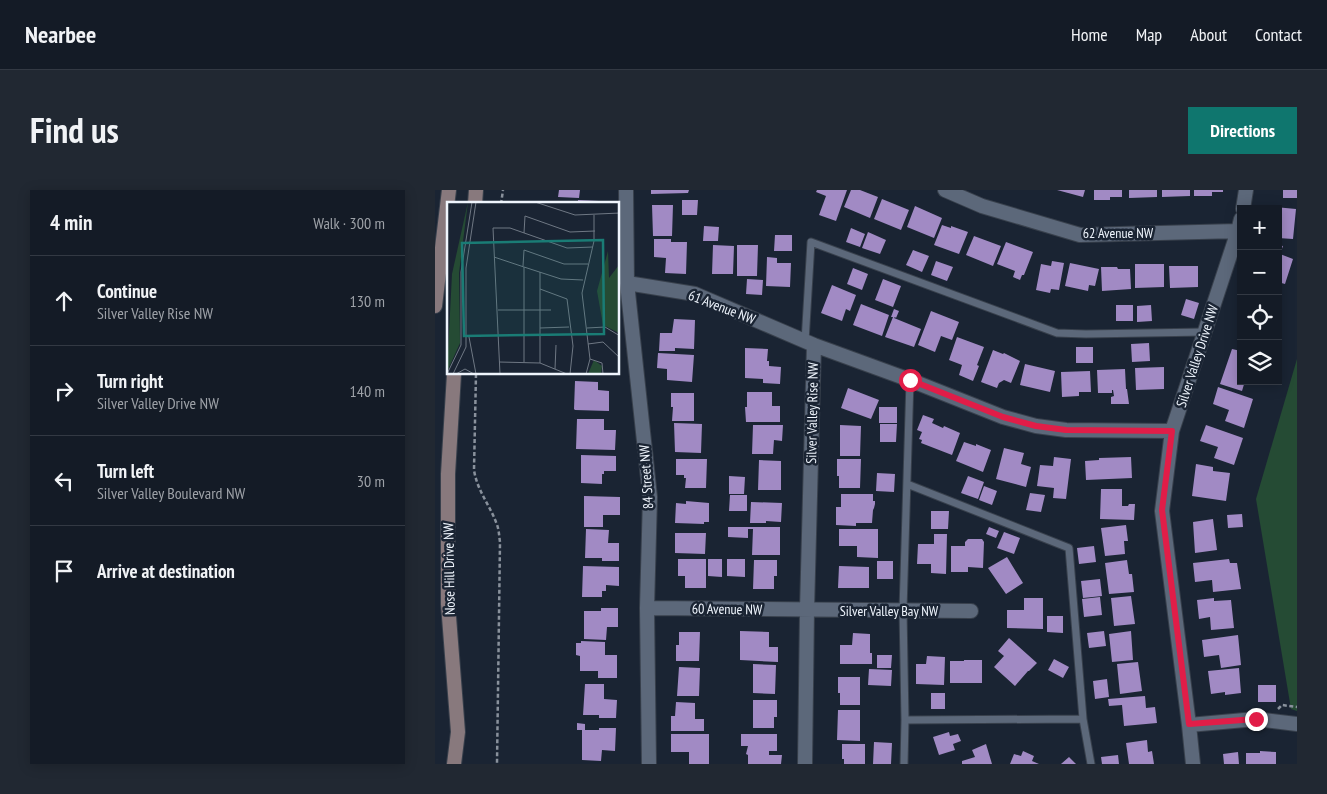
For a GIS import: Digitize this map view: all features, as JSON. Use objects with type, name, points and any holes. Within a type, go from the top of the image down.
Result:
[{"type":"main road","points":[[435,306],[447,207]]},
{"type":"main road","name":"Nose Hill Drive NW","points":[[454,375],[448,474],[448,604],[458,732],[454,764]]},
{"type":"main road","points":[[458,732],[465,764]]},
{"type":"street","name":"84 Street NW","points":[[626,190],[627,283],[649,497],[647,608],[649,764]]},
{"type":"street","name":"62 Avenue NW","points":[[945,190],[982,206],[1080,235],[1237,225]]},
{"type":"street","points":[[1244,205],[1246,190]]},
{"type":"street","name":"Silver Valley Drive NW","points":[[1193,764],[1162,510],[1172,431],[1206,332],[1237,231]]},
{"type":"street","name":"61 Avenue NW","points":[[627,283],[695,294],[809,343]]},
{"type":"street","name":"Silver Valley Rise NW","points":[[805,764],[809,343],[1003,417],[1036,426],[1066,430],[1172,431]]},
{"type":"street","name":"60 Avenue NW","points":[[647,608],[807,610]]},
{"type":"street","name":"Silver Valley Bay NW","points":[[807,610],[971,611]]},
{"type":"street","points":[[1189,724],[1256,719],[1297,724]]},
{"type":"lane","points":[[809,343],[811,242],[1057,333],[1206,332]]},
{"type":"lane","points":[[903,764],[905,720],[903,610],[910,380]]},
{"type":"lane","points":[[907,484],[1069,548],[1083,719],[1091,764]]},
{"type":"lane","points":[[905,720],[1083,719]]},
{"type":"path","points":[[476,375],[473,470],[477,486],[496,522],[499,536],[497,764]]},
{"type":"path","points":[[1278,710],[1282,705],[1297,707]]},
{"type":"green space","points":[[1297,359],[1297,711],[1291,709],[1256,499]]},
{"type":"building","points":[[559,190],[580,190],[579,198],[558,197]]},
{"type":"building","points":[[651,190],[689,190],[688,193],[651,194]]},
{"type":"building","points":[[817,190],[847,190],[836,221],[819,215],[826,196],[816,192]]},
{"type":"building","points":[[851,190],[860,190],[878,197],[870,218],[844,207]]},
{"type":"building","points":[[1057,190],[1085,190],[1083,197]]},
{"type":"building","points":[[1094,190],[1122,190],[1122,197],[1110,197],[1110,200],[1094,200]]},
{"type":"building","points":[[1129,190],[1157,190],[1157,197],[1129,198]]},
{"type":"building","points":[[1162,190],[1190,190],[1190,196],[1162,197]]},
{"type":"building","points":[[1194,190],[1223,190],[1223,192],[1212,192],[1212,196],[1194,196]]},
{"type":"building","points":[[1283,190],[1297,190],[1297,198],[1283,198]]},
{"type":"building","points":[[882,199],[909,210],[901,230],[874,219]]},
{"type":"building","points":[[578,200],[599,201],[599,202],[578,202]]},
{"type":"building","points":[[682,200],[698,200],[697,215],[682,215]]},
{"type":"building","points":[[652,205],[673,205],[672,236],[653,236]]},
{"type":"building","points":[[915,206],[942,218],[934,238],[907,227]]},
{"type":"building","points":[[1282,208],[1296,209],[1293,239],[1282,238]]},
{"type":"building","points":[[942,225],[968,232],[959,254],[934,245]]},
{"type":"building","points":[[704,226],[719,227],[718,241],[703,241]]},
{"type":"building","points":[[851,228],[865,234],[860,247],[846,242]]},
{"type":"building","points":[[868,232],[886,240],[880,254],[862,248]]},
{"type":"building","points":[[775,235],[792,235],[792,251],[774,251]]},
{"type":"building","points":[[974,236],[1001,246],[993,266],[966,255]]},
{"type":"building","points":[[654,239],[671,239],[671,242],[687,242],[686,274],[665,273],[666,258],[654,257]]},
{"type":"building","points":[[1006,242],[1033,252],[1024,275],[1022,275],[1020,280],[1013,277],[1015,271],[997,264]]},
{"type":"building","points":[[713,245],[734,246],[733,274],[712,274]]},
{"type":"building","points":[[737,245],[758,245],[757,276],[737,276]]},
{"type":"building","points":[[913,250],[929,256],[922,272],[906,265]]},
{"type":"building","points":[[1282,255],[1293,259],[1285,284],[1282,283]]},
{"type":"building","points":[[767,257],[777,258],[777,263],[791,263],[790,287],[766,286]]},
{"type":"building","points":[[936,261],[953,267],[947,281],[931,275]]},
{"type":"building","points":[[1052,261],[1064,263],[1059,290],[1051,289],[1050,293],[1036,290],[1041,264],[1051,266]]},
{"type":"building","points":[[1070,263],[1099,269],[1095,286],[1089,285],[1088,291],[1065,286]]},
{"type":"building","points":[[1135,264],[1164,264],[1164,287],[1135,288]]},
{"type":"building","points":[[1169,266],[1198,266],[1198,287],[1170,288]]},
{"type":"building","points":[[1101,267],[1130,269],[1131,289],[1102,291]]},
{"type":"building","points":[[853,268],[868,274],[862,290],[847,284]]},
{"type":"building","points":[[747,279],[763,280],[762,295],[746,294]]},
{"type":"building","points":[[883,279],[901,286],[893,307],[875,300]]},
{"type":"building","points":[[832,285],[856,295],[850,311],[846,309],[842,321],[821,313]]},
{"type":"building","points":[[1186,299],[1199,303],[1194,319],[1181,315]]},
{"type":"building","points":[[861,304],[889,315],[882,336],[853,325]]},
{"type":"building","points":[[1116,305],[1133,305],[1133,321],[1116,321]]},
{"type":"building","points":[[1151,305],[1152,321],[1137,322],[1137,306]]},
{"type":"building","points":[[894,309],[899,311],[896,318],[894,318],[921,329],[914,347],[885,337]]},
{"type":"building","points":[[931,311],[959,322],[952,340],[941,336],[935,352],[918,345]]},
{"type":"building","points":[[674,319],[695,320],[694,349],[675,348],[675,351],[659,351],[660,333],[672,333]]},
{"type":"building","points":[[957,337],[984,347],[973,381],[959,375],[962,365],[949,360]]},
{"type":"building","points":[[1149,343],[1150,361],[1132,362],[1131,344]]},
{"type":"building","points":[[1076,347],[1093,347],[1093,363],[1076,363]]},
{"type":"building","points":[[745,348],[768,349],[767,361],[769,361],[769,366],[781,367],[780,384],[763,383],[763,379],[745,378]]},
{"type":"building","points":[[1232,349],[1237,350],[1237,385],[1244,385],[1242,391],[1220,384]]},
{"type":"building","points":[[993,350],[1020,361],[1011,383],[1004,380],[999,383],[997,388],[981,382]]},
{"type":"building","points":[[658,353],[694,355],[692,382],[667,380],[667,369],[657,368]]},
{"type":"building","points":[[1025,364],[1055,371],[1050,392],[1020,385]]},
{"type":"building","points":[[1164,367],[1164,389],[1136,390],[1135,368]]},
{"type":"building","points":[[1125,369],[1129,404],[1111,404],[1111,397],[1114,396],[1113,390],[1112,393],[1098,393],[1097,370]]},
{"type":"building","points":[[1090,371],[1091,392],[1079,392],[1079,396],[1062,397],[1061,372]]},
{"type":"building","points":[[575,381],[598,382],[598,390],[609,391],[609,411],[575,410]]},
{"type":"building","points":[[1218,387],[1253,399],[1244,428],[1225,421],[1229,410],[1213,404]]},
{"type":"building","points":[[848,388],[879,400],[871,419],[841,408]]},
{"type":"building","points":[[747,392],[772,392],[772,406],[780,406],[780,422],[746,422]]},
{"type":"building","points":[[671,393],[694,393],[694,421],[672,421]]},
{"type":"building","points":[[879,407],[897,407],[897,423],[879,423]]},
{"type":"building","points":[[923,415],[934,419],[932,423],[960,433],[952,455],[921,443],[922,440],[919,439],[922,432],[917,430]]},
{"type":"building","points":[[577,419],[604,419],[604,430],[616,430],[615,450],[576,449]]},
{"type":"building","points":[[674,423],[702,424],[701,453],[675,452]]},
{"type":"building","points":[[880,424],[897,424],[896,442],[880,442]]},
{"type":"building","points":[[753,425],[783,425],[782,441],[774,440],[773,454],[752,454]]},
{"type":"building","points":[[840,425],[861,426],[860,456],[840,456]]},
{"type":"building","points":[[1206,425],[1243,438],[1234,465],[1214,458],[1218,447],[1200,441]]},
{"type":"building","points":[[964,442],[991,450],[983,472],[956,461]]},
{"type":"building","points":[[1004,448],[1024,453],[1021,464],[1031,467],[1026,487],[996,479]]},
{"type":"building","points":[[581,455],[616,456],[616,471],[604,471],[604,474],[602,474],[602,484],[581,483]]},
{"type":"building","points":[[1054,457],[1071,459],[1066,499],[1053,498],[1054,488],[1037,486],[1040,465],[1053,466]]},
{"type":"building","points":[[1131,457],[1132,478],[1086,480],[1085,461],[1099,460],[1099,458]]},
{"type":"building","points":[[676,459],[707,459],[706,488],[685,488],[686,478],[684,478],[684,475],[676,475]]},
{"type":"building","points":[[837,459],[861,459],[860,488],[839,488]]},
{"type":"building","points":[[759,460],[781,461],[781,490],[758,490]]},
{"type":"building","points":[[1196,464],[1213,467],[1213,471],[1230,473],[1226,501],[1192,496]]},
{"type":"building","points":[[877,473],[895,474],[894,492],[876,491]]},
{"type":"building","points":[[729,476],[745,477],[744,494],[729,494]]},
{"type":"building","points":[[968,476],[984,482],[978,499],[961,493]]},
{"type":"building","points":[[984,486],[997,491],[992,505],[979,500]]},
{"type":"building","points":[[1101,489],[1122,489],[1122,506],[1135,504],[1134,520],[1100,519]]},
{"type":"building","points":[[1030,493],[1045,495],[1041,512],[1026,510]]},
{"type":"building","points":[[841,494],[873,494],[875,504],[872,523],[856,523],[856,526],[836,525],[836,507],[841,507]]},
{"type":"building","points":[[730,495],[747,495],[747,511],[729,511]]},
{"type":"building","points":[[584,496],[620,497],[620,515],[603,515],[603,527],[584,527]]},
{"type":"building","points":[[686,501],[709,503],[709,522],[704,522],[704,524],[675,523],[676,503],[686,504]]},
{"type":"building","points":[[751,502],[782,503],[781,522],[750,523]]},
{"type":"building","points":[[931,511],[949,511],[948,529],[931,529]]},
{"type":"building","points":[[1242,514],[1243,527],[1228,528],[1227,515]]},
{"type":"building","points":[[1213,519],[1217,550],[1195,553],[1193,522]]},
{"type":"building","points":[[1126,525],[1128,541],[1124,541],[1125,554],[1105,556],[1101,528]]},
{"type":"building","points":[[728,527],[748,527],[748,538],[728,537]]},
{"type":"building","points":[[748,527],[780,527],[780,555],[752,555],[753,529],[748,529]]},
{"type":"building","points":[[989,527],[999,531],[996,538],[986,534]]},
{"type":"building","points":[[586,529],[609,530],[608,543],[619,543],[619,561],[585,558]]},
{"type":"building","points":[[839,529],[878,529],[878,558],[857,557],[857,546],[839,546]]},
{"type":"building","points":[[1004,532],[1020,538],[1014,554],[997,548]]},
{"type":"building","points":[[675,533],[706,533],[705,554],[675,553]]},
{"type":"building","points":[[934,534],[947,534],[946,574],[931,573],[931,564],[917,564],[918,544],[934,544]]},
{"type":"building","points":[[968,539],[982,539],[984,542],[983,568],[968,567],[968,572],[951,572],[951,546],[965,546],[965,542]]},
{"type":"building","points":[[1094,546],[1096,562],[1079,564],[1077,548]]},
{"type":"building","points":[[1007,557],[1023,583],[1006,594],[988,568]]},
{"type":"building","points":[[678,559],[706,559],[706,588],[685,588],[685,576],[678,576]]},
{"type":"building","points":[[708,559],[722,559],[722,577],[708,576]]},
{"type":"building","points":[[727,559],[745,559],[745,577],[727,576]]},
{"type":"building","points":[[1229,559],[1230,563],[1237,563],[1241,589],[1213,592],[1212,580],[1195,582],[1193,563]]},
{"type":"building","points":[[754,560],[777,560],[777,576],[774,576],[774,589],[753,589]]},
{"type":"building","points":[[1127,560],[1129,574],[1132,574],[1134,592],[1109,594],[1105,563]]},
{"type":"building","points":[[877,561],[893,561],[893,579],[877,579]]},
{"type":"building","points":[[583,566],[619,567],[619,586],[606,585],[606,591],[602,591],[602,597],[582,597]]},
{"type":"building","points":[[839,566],[869,567],[869,588],[838,588]]},
{"type":"building","points":[[1100,579],[1102,596],[1083,598],[1081,581]]},
{"type":"building","points":[[1131,596],[1135,624],[1114,626],[1111,598]]},
{"type":"building","points":[[1100,597],[1102,615],[1084,617],[1082,599]]},
{"type":"building","points":[[1024,598],[1043,598],[1043,629],[1007,628],[1007,610],[1024,610]]},
{"type":"building","points":[[1214,598],[1214,601],[1231,600],[1234,628],[1211,630],[1210,617],[1199,619],[1197,600]]},
{"type":"building","points":[[601,608],[618,608],[618,627],[607,627],[606,640],[584,639],[584,611],[601,611]]},
{"type":"building","points":[[1047,616],[1063,616],[1063,633],[1047,632]]},
{"type":"building","points":[[740,631],[769,632],[769,647],[778,647],[778,662],[740,660]]},
{"type":"building","points":[[1104,631],[1106,646],[1089,648],[1087,633]]},
{"type":"building","points":[[1131,631],[1133,660],[1112,662],[1109,634]]},
{"type":"building","points":[[679,632],[700,632],[699,661],[676,661],[676,645],[679,645]]},
{"type":"building","points":[[853,633],[870,634],[872,664],[840,664],[840,645],[852,645]]},
{"type":"building","points":[[1238,635],[1241,665],[1221,668],[1219,655],[1204,657],[1202,640]]},
{"type":"building","points":[[1009,638],[1037,663],[1015,686],[994,667],[1004,656],[998,651]]},
{"type":"building","points":[[581,641],[605,642],[605,655],[617,655],[617,678],[598,678],[598,671],[580,671],[580,656],[576,655],[576,643],[581,643]]},
{"type":"building","points":[[877,655],[892,655],[891,668],[877,668]]},
{"type":"building","points":[[927,656],[945,657],[944,685],[916,684],[916,664],[926,664]]},
{"type":"building","points":[[1054,659],[1069,667],[1063,678],[1048,670]]},
{"type":"building","points":[[982,660],[982,683],[950,683],[950,661]]},
{"type":"building","points":[[1138,662],[1142,691],[1120,694],[1117,664]]},
{"type":"building","points":[[753,664],[776,665],[775,694],[753,693]]},
{"type":"building","points":[[679,667],[700,668],[699,696],[677,696]]},
{"type":"building","points":[[1239,668],[1241,693],[1225,695],[1225,692],[1211,694],[1208,671]]},
{"type":"building","points":[[869,669],[892,670],[891,686],[868,685]]},
{"type":"building","points":[[838,677],[860,677],[860,705],[840,705]]},
{"type":"building","points":[[1107,679],[1109,697],[1095,699],[1093,681]]},
{"type":"building","points":[[585,684],[604,684],[604,699],[617,700],[616,718],[599,718],[599,715],[583,715]]},
{"type":"building","points":[[1258,685],[1276,685],[1276,702],[1258,702]]},
{"type":"building","points":[[931,693],[945,693],[945,709],[931,709]]},
{"type":"building","points":[[1145,696],[1146,708],[1155,707],[1157,723],[1124,726],[1122,705],[1109,706],[1108,699]]},
{"type":"building","points":[[753,700],[777,700],[777,717],[774,717],[774,728],[753,728]]},
{"type":"building","points":[[676,702],[695,703],[695,719],[704,719],[704,731],[671,731],[671,716],[675,716]]},
{"type":"building","points":[[838,710],[860,710],[860,741],[837,740]]},
{"type":"building","points":[[577,723],[585,724],[585,730],[616,728],[615,751],[602,750],[601,761],[582,760],[582,730],[577,730]]},
{"type":"building","points":[[949,732],[950,736],[958,734],[961,741],[953,744],[955,750],[939,755],[933,737]]},
{"type":"building","points":[[671,734],[709,734],[709,764],[689,764],[689,752],[671,752]]},
{"type":"building","points":[[741,734],[777,734],[777,751],[769,751],[769,755],[782,755],[781,764],[748,764],[748,755],[746,754],[748,746],[741,746]]},
{"type":"building","points":[[1147,740],[1148,752],[1152,751],[1154,764],[1129,764],[1126,743]]},
{"type":"building","points":[[874,742],[892,743],[891,764],[873,764]]},
{"type":"building","points":[[842,744],[865,744],[865,764],[844,764]]},
{"type":"building","points":[[986,744],[992,764],[962,764],[962,761],[975,757],[972,750]]},
{"type":"building","points":[[1023,751],[1034,756],[1032,761],[1039,764],[1010,764],[1014,754],[1021,756]]},
{"type":"building","points":[[1260,751],[1276,752],[1276,764],[1246,764],[1246,753],[1260,753]]},
{"type":"building","points":[[1238,752],[1239,764],[1224,764],[1223,754]]},
{"type":"building","points":[[1118,755],[1119,764],[1102,764],[1101,757]]},
{"type":"building","points":[[1069,757],[1076,764],[1061,764]]},
{"type":"route","points":[[910,380],[1003,417],[1036,426],[1066,430],[1172,431],[1162,510],[1189,724],[1256,719]]}]
